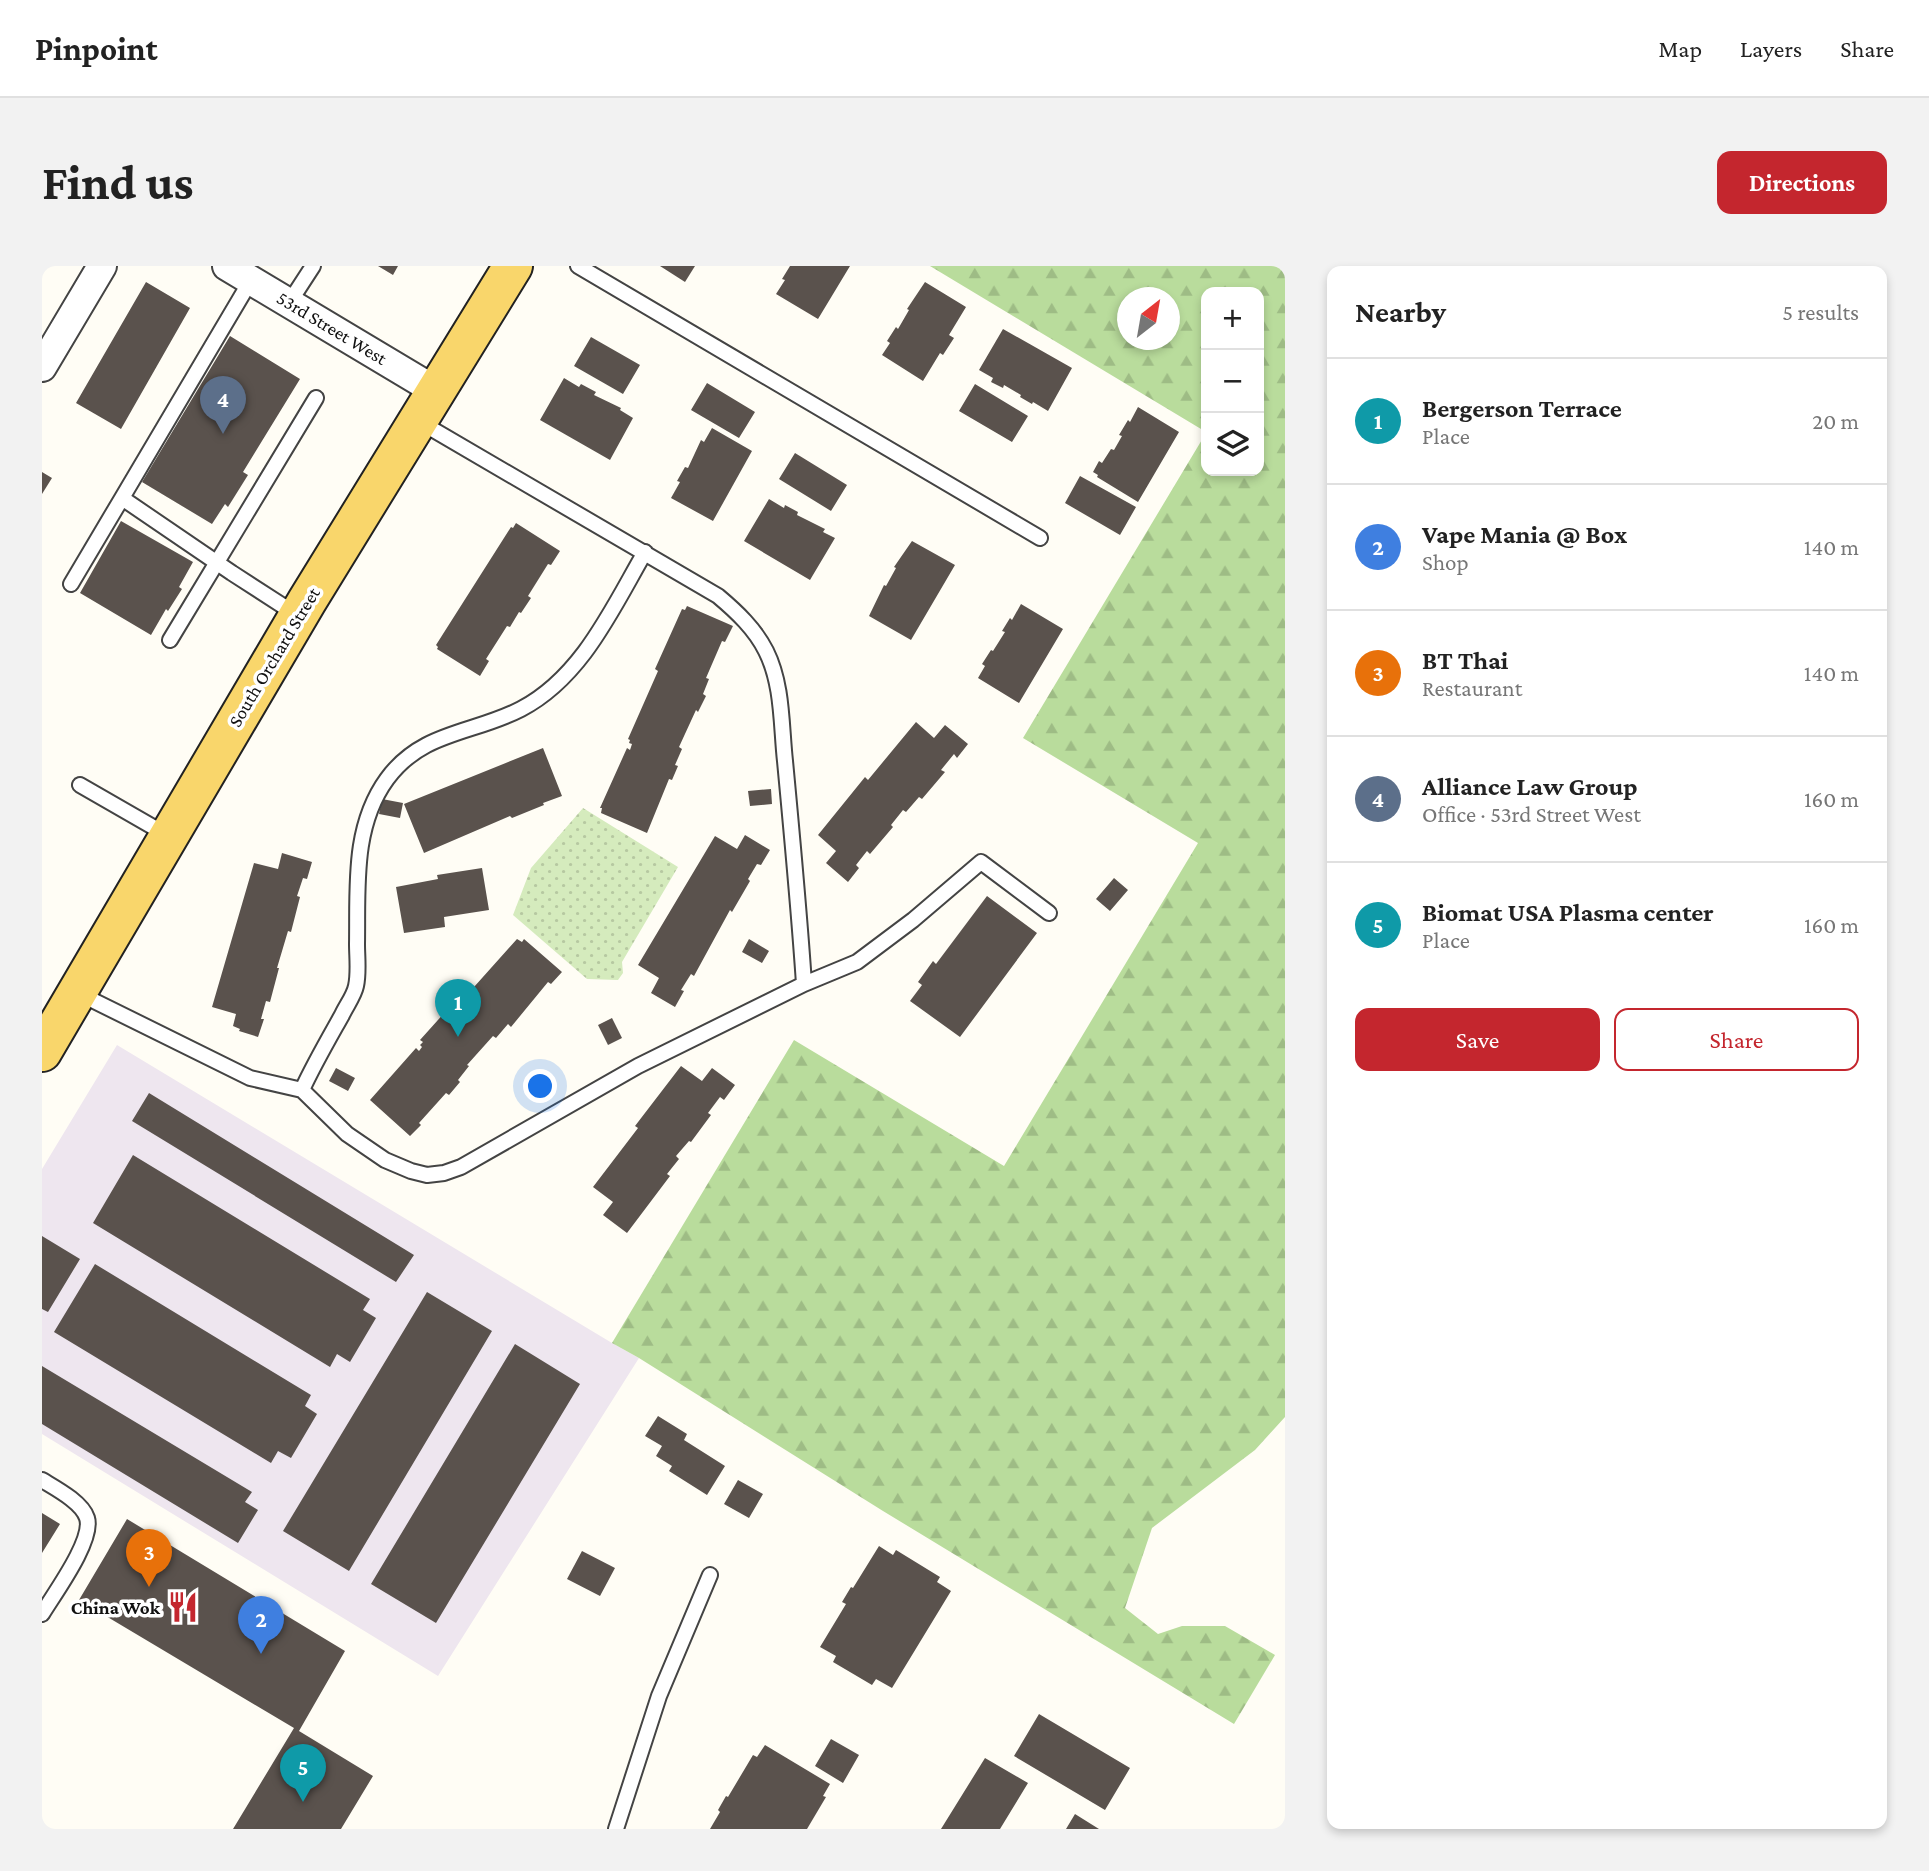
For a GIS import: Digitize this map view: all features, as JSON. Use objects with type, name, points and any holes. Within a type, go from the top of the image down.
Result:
[{"type":"main road","name":"South Orchard Street","points":[[46,1035],[76,993],[298,616],[513,266]]},
{"type":"street","points":[[42,366],[102,266]]},
{"type":"street","name":"53rd Street West","points":[[239,273],[289,303],[427,405]]},
{"type":"lane","points":[[289,303],[313,266]]},
{"type":"lane","points":[[578,266],[1040,538]]},
{"type":"lane","points":[[71,584],[122,498],[239,273]]},
{"type":"lane","points":[[170,640],[316,398]]},
{"type":"lane","points":[[427,405],[645,552],[718,596],[738,612],[754,632],[775,675],[780,708],[797,875],[804,984]]},
{"type":"lane","points":[[122,498],[298,616]]},
{"type":"lane","points":[[302,1090],[356,988],[358,866],[366,820],[387,779],[404,759],[427,744],[521,709],[547,692],[572,668],[592,642],[645,552]]},
{"type":"lane","points":[[80,785],[169,836]]},
{"type":"lane","points":[[76,993],[250,1078],[302,1090],[347,1134],[385,1160],[427,1175],[461,1167],[638,1066],[804,984],[857,962],[981,862],[1049,913]]},
{"type":"lane","points":[[42,1480],[80,1507],[87,1518],[88,1526],[80,1552],[42,1614]]},
{"type":"lane","points":[[616,1829],[659,1696],[710,1575]]},
{"type":"shaded area","points":[[117,1045],[639,1358],[438,1676],[42,1434],[42,1169]]},
{"type":"green space","points":[[930,266],[1285,266],[1285,1417],[1255,1450],[1152,1528],[1125,1608],[1158,1634],[1182,1626],[1225,1626],[1275,1655],[1234,1724],[612,1343],[794,1040],[1004,1166],[1198,843],[1023,738],[1201,441],[1201,476],[1264,476],[1264,287],[1201,287],[1201,429]]},
{"type":"green space","points":[[583,808],[678,867],[622,962],[623,973],[618,980],[587,979],[513,915],[531,868]]},
{"type":"building","points":[[378,266],[398,266],[393,275]]},
{"type":"building","points":[[660,266],[695,266],[685,282]]},
{"type":"building","points":[[790,266],[850,266],[818,319],[776,294]]},
{"type":"building","points":[[146,282],[190,308],[121,429],[76,403]]},
{"type":"building","points":[[925,282],[966,307],[949,335],[954,338],[943,355],[940,353],[923,381],[882,355],[890,343],[887,341],[896,327],[898,329],[909,310],[907,309]]},
{"type":"building","points":[[1003,329],[1072,368],[1048,411],[1020,397],[1021,395],[1004,385],[1003,388],[991,382],[993,378],[979,370]]},
{"type":"building","points":[[230,336],[300,379],[243,472],[248,475],[228,507],[225,504],[212,524],[142,482]]},
{"type":"building","points":[[591,337],[640,365],[623,394],[574,366]]},
{"type":"building","points":[[564,378],[579,387],[581,384],[596,392],[594,395],[621,408],[620,410],[633,418],[610,460],[540,420]]},
{"type":"building","points":[[707,383],[755,412],[739,438],[691,410]]},
{"type":"building","points":[[975,384],[1028,416],[1012,442],[959,411]]},
{"type":"building","points":[[1138,407],[1179,432],[1138,502],[1093,472],[1099,461],[1102,463],[1111,449],[1114,450],[1122,436],[1119,435]]},
{"type":"building","points":[[712,428],[752,451],[713,521],[671,498],[685,467],[688,468],[701,440],[704,442]]},
{"type":"building","points":[[795,453],[847,485],[831,511],[779,479]]},
{"type":"building","points":[[42,472],[52,478],[42,494]]},
{"type":"building","points":[[1080,476],[1136,507],[1120,535],[1065,503]]},
{"type":"building","points":[[769,499],[798,512],[797,515],[825,529],[823,532],[835,538],[810,580],[744,541]]},
{"type":"building","points":[[121,521],[193,562],[179,587],[182,589],[151,635],[80,593]]},
{"type":"building","points":[[516,523],[560,551],[551,565],[548,564],[521,613],[519,612],[510,627],[507,626],[486,659],[489,661],[480,676],[437,649],[436,645]]},
{"type":"building","points":[[912,541],[955,565],[911,640],[869,616],[884,585],[886,586],[896,568],[894,567]]},
{"type":"building","points":[[1021,604],[1063,629],[1019,703],[978,678],[985,666],[982,664],[991,650],[993,651],[1005,632],[1002,631]]},
{"type":"building","points":[[687,606],[733,626],[725,642],[722,641],[706,678],[709,679],[703,694],[706,696],[698,712],[696,710],[679,747],[682,749],[675,765],[678,766],[672,780],[669,779],[647,833],[601,813],[600,808],[627,748],[630,750],[632,744],[628,739],[658,671],[655,669],[682,609],[685,610]]},
{"type":"building","points":[[916,722],[934,738],[945,725],[968,744],[957,758],[954,754],[941,770],[945,772],[922,799],[919,797],[906,812],[903,810],[891,825],[893,827],[870,854],[867,851],[848,882],[826,863],[836,851],[818,835],[865,777],[868,780]]},
{"type":"building","points":[[543,748],[562,796],[424,853],[404,804]]},
{"type":"building","points":[[771,789],[772,804],[750,806],[748,791]]},
{"type":"building","points":[[382,799],[403,803],[400,818],[379,814]]},
{"type":"building","points":[[745,835],[770,850],[761,865],[757,864],[748,879],[750,881],[732,912],[730,910],[694,976],[691,974],[681,990],[684,991],[675,1007],[651,993],[659,978],[638,965],[715,836],[737,849]]},
{"type":"building","points":[[282,853],[312,862],[307,879],[303,878],[297,896],[300,897],[291,932],[288,931],[270,1002],[266,1001],[258,1037],[239,1031],[240,1029],[233,1026],[236,1014],[212,1007],[254,863],[278,869]]},
{"type":"building","points":[[482,868],[489,910],[444,917],[445,927],[404,933],[396,887],[438,879],[437,875]]},
{"type":"building","points":[[1114,878],[1128,890],[1110,911],[1096,899]]},
{"type":"building","points":[[987,896],[1037,933],[960,1037],[910,1001],[922,985],[918,982],[933,961],[936,964]]},
{"type":"building","points":[[517,939],[522,942],[524,939],[562,972],[551,984],[548,982],[511,1027],[508,1024],[496,1038],[493,1036],[467,1065],[469,1066],[458,1080],[460,1082],[449,1095],[446,1093],[410,1136],[370,1100],[416,1048],[419,1051],[423,1042],[420,1040],[464,991],[467,993],[470,990],[473,993],[476,989],[474,987]]},
{"type":"building","points":[[749,939],[769,951],[762,963],[742,952]]},
{"type":"building","points":[[612,1018],[622,1038],[608,1045],[598,1025]]},
{"type":"building","points":[[681,1066],[702,1081],[712,1068],[735,1085],[724,1100],[720,1097],[708,1113],[711,1115],[691,1142],[676,1156],[679,1159],[667,1174],[670,1176],[627,1233],[603,1215],[613,1202],[593,1187]]},
{"type":"building","points":[[336,1068],[355,1078],[348,1091],[329,1081]]},
{"type":"building","points":[[149,1093],[414,1255],[396,1282],[132,1121]]},
{"type":"building","points":[[133,1155],[370,1299],[363,1310],[376,1318],[350,1362],[337,1354],[330,1367],[93,1223]]},
{"type":"building","points":[[42,1236],[80,1259],[48,1312],[42,1309]]},
{"type":"building","points":[[95,1264],[311,1395],[305,1406],[317,1414],[291,1458],[278,1451],[271,1463],[54,1332]]},
{"type":"building","points":[[427,1292],[492,1331],[349,1571],[283,1531]]},
{"type":"building","points":[[515,1344],[580,1384],[436,1623],[371,1584]]},
{"type":"building","points":[[42,1366],[252,1492],[245,1502],[258,1510],[238,1543],[42,1424]]},
{"type":"building","points":[[658,1416],[687,1434],[684,1440],[725,1466],[707,1495],[669,1471],[672,1466],[656,1456],[662,1446],[645,1436]]},
{"type":"building","points":[[738,1480],[763,1494],[749,1518],[724,1504]]},
{"type":"building","points":[[42,1513],[60,1524],[42,1553]]},
{"type":"building","points":[[127,1519],[345,1651],[299,1731],[373,1776],[341,1829],[233,1829],[294,1728],[79,1600]]},
{"type":"building","points":[[879,1546],[893,1555],[896,1550],[940,1577],[937,1582],[951,1591],[892,1688],[876,1679],[872,1685],[833,1662],[836,1656],[820,1647],[846,1604],[842,1602]]},
{"type":"building","points":[[582,1551],[615,1568],[600,1596],[567,1579]]},
{"type":"building","points":[[1039,1714],[1130,1768],[1105,1810],[1014,1756]]},
{"type":"building","points":[[831,1739],[859,1755],[843,1783],[815,1766]]},
{"type":"building","points":[[765,1745],[830,1784],[823,1796],[826,1797],[807,1829],[710,1829],[726,1796],[728,1797],[753,1755],[757,1757]]},
{"type":"building","points":[[985,1758],[1028,1783],[1000,1829],[941,1829]]},
{"type":"building","points":[[1075,1814],[1099,1829],[1066,1829]]},
{"type":"place","name":"Alliance Law Group","points":[[223,434]]},
{"type":"place","name":"Bergerson Terrace","points":[[458,1037]]},
{"type":"place","name":"BT Thai","points":[[149,1587]]},
{"type":"place","name":"China Wok","points":[[183,1607]]},
{"type":"place","name":"Vape Mania @ Box","points":[[261,1654]]},
{"type":"place","name":"Biomat USA Plasma center","points":[[303,1802]]}]
